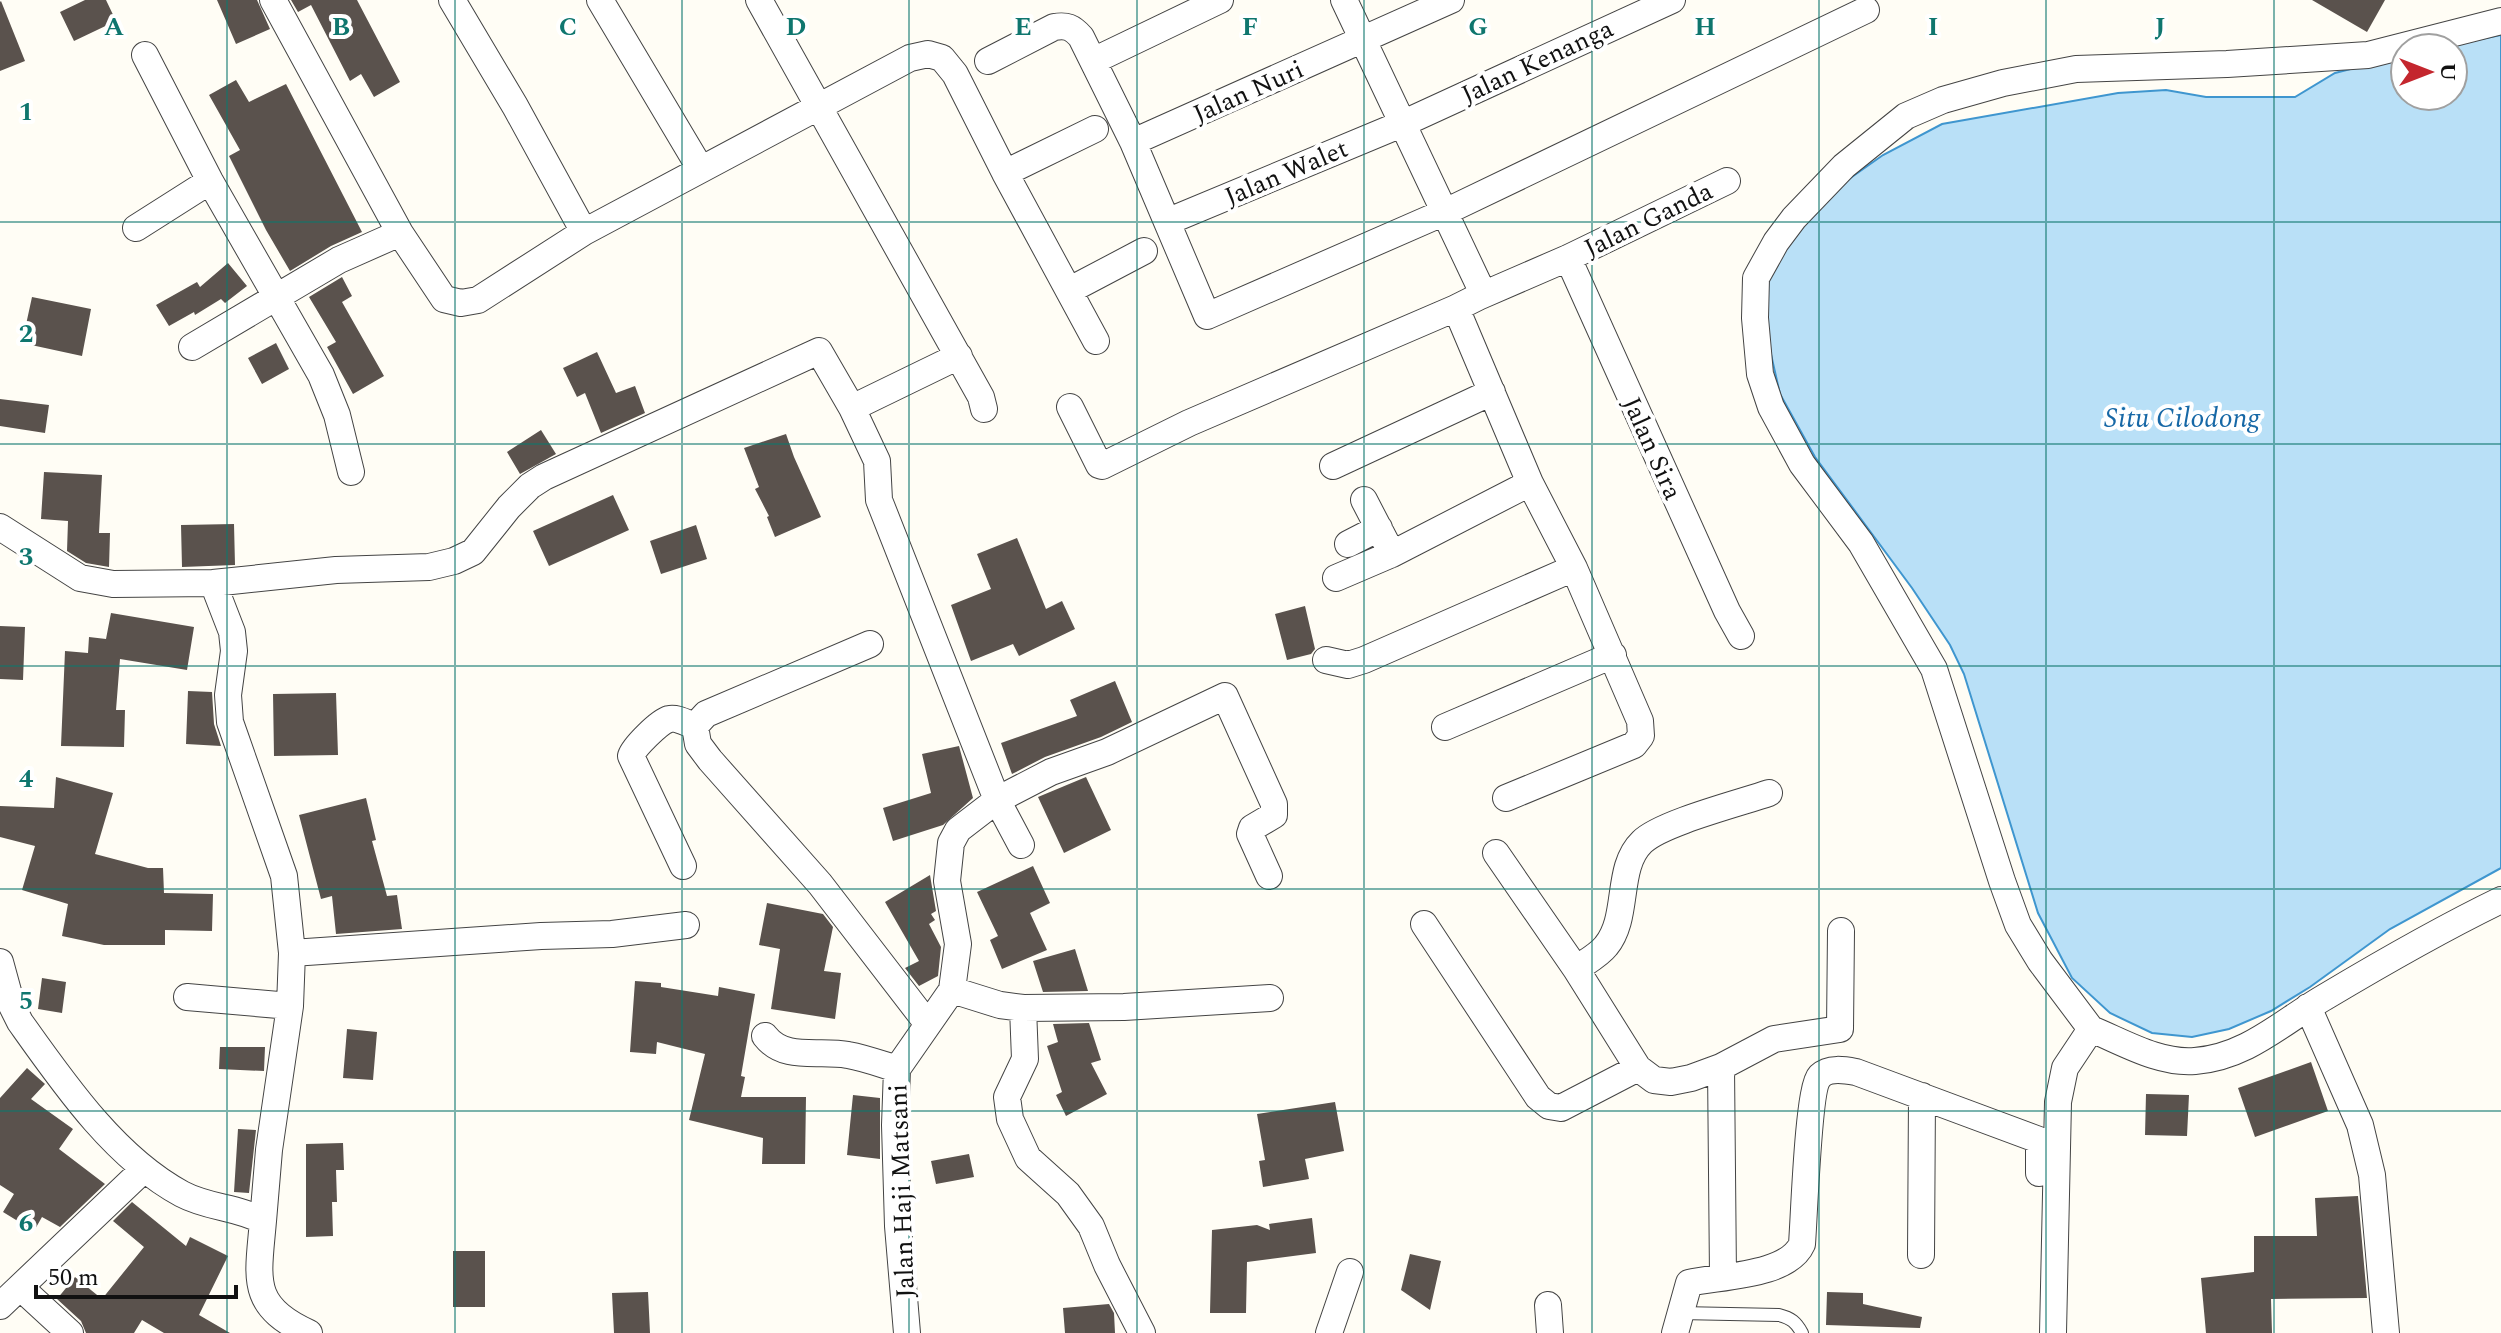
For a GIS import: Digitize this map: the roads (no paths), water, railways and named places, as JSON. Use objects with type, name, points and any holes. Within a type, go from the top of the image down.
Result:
[{"type":"street","points":[[452,0],[584,232]]},
{"type":"street","points":[[600,0],[700,168]]},
{"type":"street","points":[[759,0],[959,356],[981,397],[984,409]]},
{"type":"street","points":[[1095,60],[1220,0]]},
{"type":"street","points":[[1344,0],[1480,287],[1467,303],[1492,392],[1530,483],[1574,568],[1640,721],[1641,736],[1634,745],[1506,798]]},
{"type":"street","name":"Jalan Nuri","points":[[1133,142],[1451,0]]},
{"type":"street","name":"Jalan Kenanga","points":[[1404,123],[1663,2]]},
{"type":"street","points":[[274,3],[400,233],[444,299],[461,303],[478,300],[584,232],[700,168],[910,58],[928,54],[942,58],[955,74],[1096,341]]},
{"type":"street","points":[[988,61],[1054,27],[1065,25],[1081,37],[1095,60],[1169,221],[1207,316],[1445,212],[1866,10]]},
{"type":"street","points":[[2501,21],[2368,55],[2076,69],[2003,83],[1943,100],[1906,116],[1844,166],[1794,218],[1756,278],[1755,318],[1760,374],[1771,407],[1802,464],[1861,543],[1934,669],[2018,925],[2040,961],[2091,1029],[2159,1057],[2194,1061],[2247,1047],[2308,1007],[2501,900]]},
{"type":"street","points":[[145,55],[210,181],[321,375],[337,415],[351,472]]},
{"type":"street","name":"Jalan Walet","points":[[1169,221],[1404,123]]},
{"type":"street","points":[[1005,173],[1095,129]]},
{"type":"street","points":[[136,228],[210,181]]},
{"type":"street","name":"Jalan Ganda","points":[[1070,407],[1102,466],[1189,423],[1568,258],[1727,181]]},
{"type":"street","points":[[192,347],[339,260],[400,233]]},
{"type":"street","points":[[1070,290],[1144,251]]},
{"type":"street","name":"Jalan Sira","points":[[1568,258],[1741,636]]},
{"type":"street","points":[[0,527],[80,578],[113,584],[213,583],[336,570],[429,567],[473,552],[509,507],[544,477],[819,351],[852,408],[877,461],[879,500],[997,800],[1021,845]]},
{"type":"street","points":[[852,408],[959,356]]},
{"type":"street","points":[[1333,466],[1492,392]]},
{"type":"street","points":[[1336,578],[1392,554],[1530,483]]},
{"type":"street","points":[[1364,500],[1392,554]]},
{"type":"street","points":[[1348,544],[1379,528]]},
{"type":"street","points":[[1326,660],[1348,665],[1364,660],[1574,568]]},
{"type":"street","points":[[213,583],[232,632],[228,695],[230,722],[284,876],[292,953],[290,1006],[269,1150],[258,1271],[264,1299],[278,1317],[309,1333]]},
{"type":"street","points":[[695,726],[706,714],[870,644]]},
{"type":"street","points":[[1445,727],[1613,655]]},
{"type":"street","name":"Jalan Haji Matsani","points":[[907,1333],[898,1226],[897,1069],[952,990],[958,944],[947,881],[951,843],[958,830],[997,800],[1051,772],[1107,752],[1225,696],[1274,804],[1274,815],[1252,828],[1250,834],[1269,876]]},
{"type":"street","points":[[683,866],[631,756],[633,748],[664,722],[676,719],[695,726]]},
{"type":"street","points":[[695,726],[698,744],[710,760],[820,884],[927,1023]]},
{"type":"street","points":[[1576,969],[1605,948],[1613,935],[1629,864],[1644,840],[1666,828],[1769,793]]},
{"type":"street","points":[[1496,853],[1576,969],[1638,1068],[1654,1080],[1671,1082],[1691,1078],[1721,1067],[1774,1039],[1797,1033],[1840,1029],[1841,931]]},
{"type":"street","points":[[1424,924],[1538,1097],[1549,1106],[1561,1108],[1638,1068]]},
{"type":"street","points":[[292,953],[612,934],[686,925]]},
{"type":"street","points":[[0,962],[12,1006],[20,1022],[101,1129],[143,1170],[184,1195],[245,1212],[263,1221]]},
{"type":"street","points":[[952,990],[1000,1005],[1023,1008],[1124,1007],[1270,998]]},
{"type":"street","points":[[187,997],[290,1006]]},
{"type":"street","points":[[2308,1007],[2360,1125],[2372,1175],[2386,1333]]},
{"type":"street","points":[[1023,1008],[1025,1059],[1007,1097],[1010,1119],[1028,1158],[1068,1194],[1091,1226],[1142,1333]]},
{"type":"street","points":[[2053,1333],[2058,1102],[2065,1068],[2091,1029]]},
{"type":"street","points":[[765,1036],[772,1045],[782,1050],[846,1054],[897,1069]]},
{"type":"street","points":[[1721,1067],[1723,1276]]},
{"type":"street","points":[[1678,1323],[1689,1283],[1776,1267],[1798,1253],[1802,1244],[1809,1129],[1820,1076],[1837,1069],[1856,1072],[2039,1140],[2039,1237]]},
{"type":"street","points":[[1921,1255],[1922,1096]]},
{"type":"street","points":[[0,1306],[143,1170]]},
{"type":"street","points":[[1329,1333],[1350,1272]]},
{"type":"street","points":[[21,1288],[70,1333]]},
{"type":"street","points":[[1548,1305],[1550,1333]]},
{"type":"lane","points":[[1678,1323],[1779,1315],[1797,1323],[1802,1333]]},
{"type":"water","name":"Situ Cilodong","points":[[2501,35],[2501,868],[2390,929],[2271,1011],[2229,1029],[2192,1037],[2152,1033],[2110,1013],[2072,978],[2038,913],[1964,674],[1950,645],[1815,457],[1780,394],[1765,328],[1765,277],[1822,198],[1883,155],[1942,124],[2118,93],[2166,90],[2206,97],[2295,97],[2335,73],[2389,59],[2389,112],[2469,112],[2469,42]]}]
